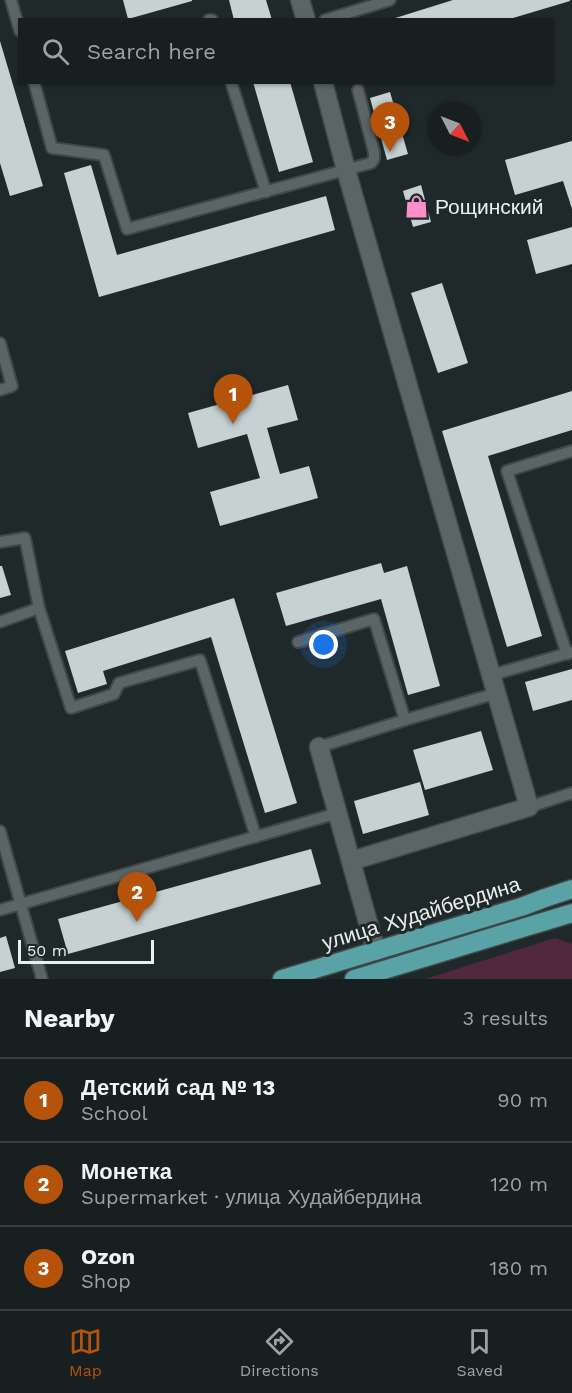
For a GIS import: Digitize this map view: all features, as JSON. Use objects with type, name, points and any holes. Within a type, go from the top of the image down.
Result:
[{"type":"main road","name":"улица Худайбердина","points":[[282,979],[521,907],[572,889]]},
{"type":"main road","points":[[521,907],[572,896]]},
{"type":"main road","name":"улица Худайбердина","points":[[354,979],[381,975],[572,913]]},
{"type":"street","points":[[300,0],[305,18]]},
{"type":"street","points":[[324,84],[346,170],[529,807],[351,861]]},
{"type":"street","points":[[319,747],[376,951]]},
{"type":"lane","points":[[11,0],[18,24]]},
{"type":"lane","points":[[332,18],[390,0]]},
{"type":"lane","points":[[35,84],[52,148],[104,155],[127,229],[371,163],[374,159],[358,90]]},
{"type":"lane","points":[[232,84],[266,192]]},
{"type":"lane","points":[[0,343],[12,386],[0,390]]},
{"type":"lane","points":[[319,747],[405,720],[569,653],[507,471],[572,452]]},
{"type":"lane","points":[[0,542],[25,538],[39,608],[71,708],[114,694],[119,683],[200,660],[256,837]]},
{"type":"lane","points":[[0,622],[39,608]]},
{"type":"lane","points":[[298,642],[374,619],[405,720]]},
{"type":"lane","points":[[529,807],[572,793]]},
{"type":"lane","points":[[0,910],[338,813]]},
{"type":"lane","points":[[0,831],[42,979]]},
{"type":"shaded area","points":[[555,938],[572,944],[572,979],[425,979]]},
{"type":"building","points":[[123,0],[192,0],[132,18],[128,18]]},
{"type":"building","points":[[229,0],[266,0],[271,18],[234,18]]},
{"type":"building","points":[[453,0],[570,0],[513,18],[395,18]]},
{"type":"building","points":[[0,41],[43,186],[10,196],[0,163]]},
{"type":"building","points":[[254,84],[291,84],[313,162],[279,172]]},
{"type":"building","points":[[390,92],[408,154],[387,160],[370,98]]},
{"type":"building","points":[[572,141],[572,209],[563,181],[515,195],[505,160]]},
{"type":"building","points":[[91,165],[117,255],[326,196],[335,230],[99,297],[64,173]]},
{"type":"building","points":[[421,185],[431,222],[413,227],[403,191]]},
{"type":"building","points":[[572,227],[572,264],[536,274],[527,240]]},
{"type":"building","points":[[442,283],[468,363],[438,373],[411,293]]},
{"type":"building","points":[[288,385],[298,420],[267,428],[280,474],[309,466],[318,498],[220,526],[210,492],[260,478],[247,434],[198,448],[188,413]]},
{"type":"building","points":[[572,391],[572,430],[488,456],[542,636],[507,647],[442,431]]},
{"type":"building","points":[[381,563],[384,573],[407,566],[440,686],[408,695],[381,599],[286,626],[276,593]]},
{"type":"building","points":[[0,566],[2,566],[11,595],[0,598]]},
{"type":"building","points":[[234,598],[297,803],[265,813],[211,637],[103,671],[107,684],[78,693],[65,651]]},
{"type":"building","points":[[572,669],[572,700],[533,711],[525,682]]},
{"type":"building","points":[[481,731],[493,770],[425,790],[413,750]]},
{"type":"building","points":[[420,782],[429,815],[363,834],[354,801]]},
{"type":"building","points":[[311,849],[321,884],[68,954],[58,919]]},
{"type":"building","points":[[6,936],[15,968],[0,972],[0,938]]},
{"type":"place","name":"Ozon","points":[[390,152]]},
{"type":"place","name":"Рощинский","points":[[417,206]]},
{"type":"place","name":"Детский сад № 13","points":[[233,424]]},
{"type":"place","name":"Монетка","points":[[137,922]]}]
